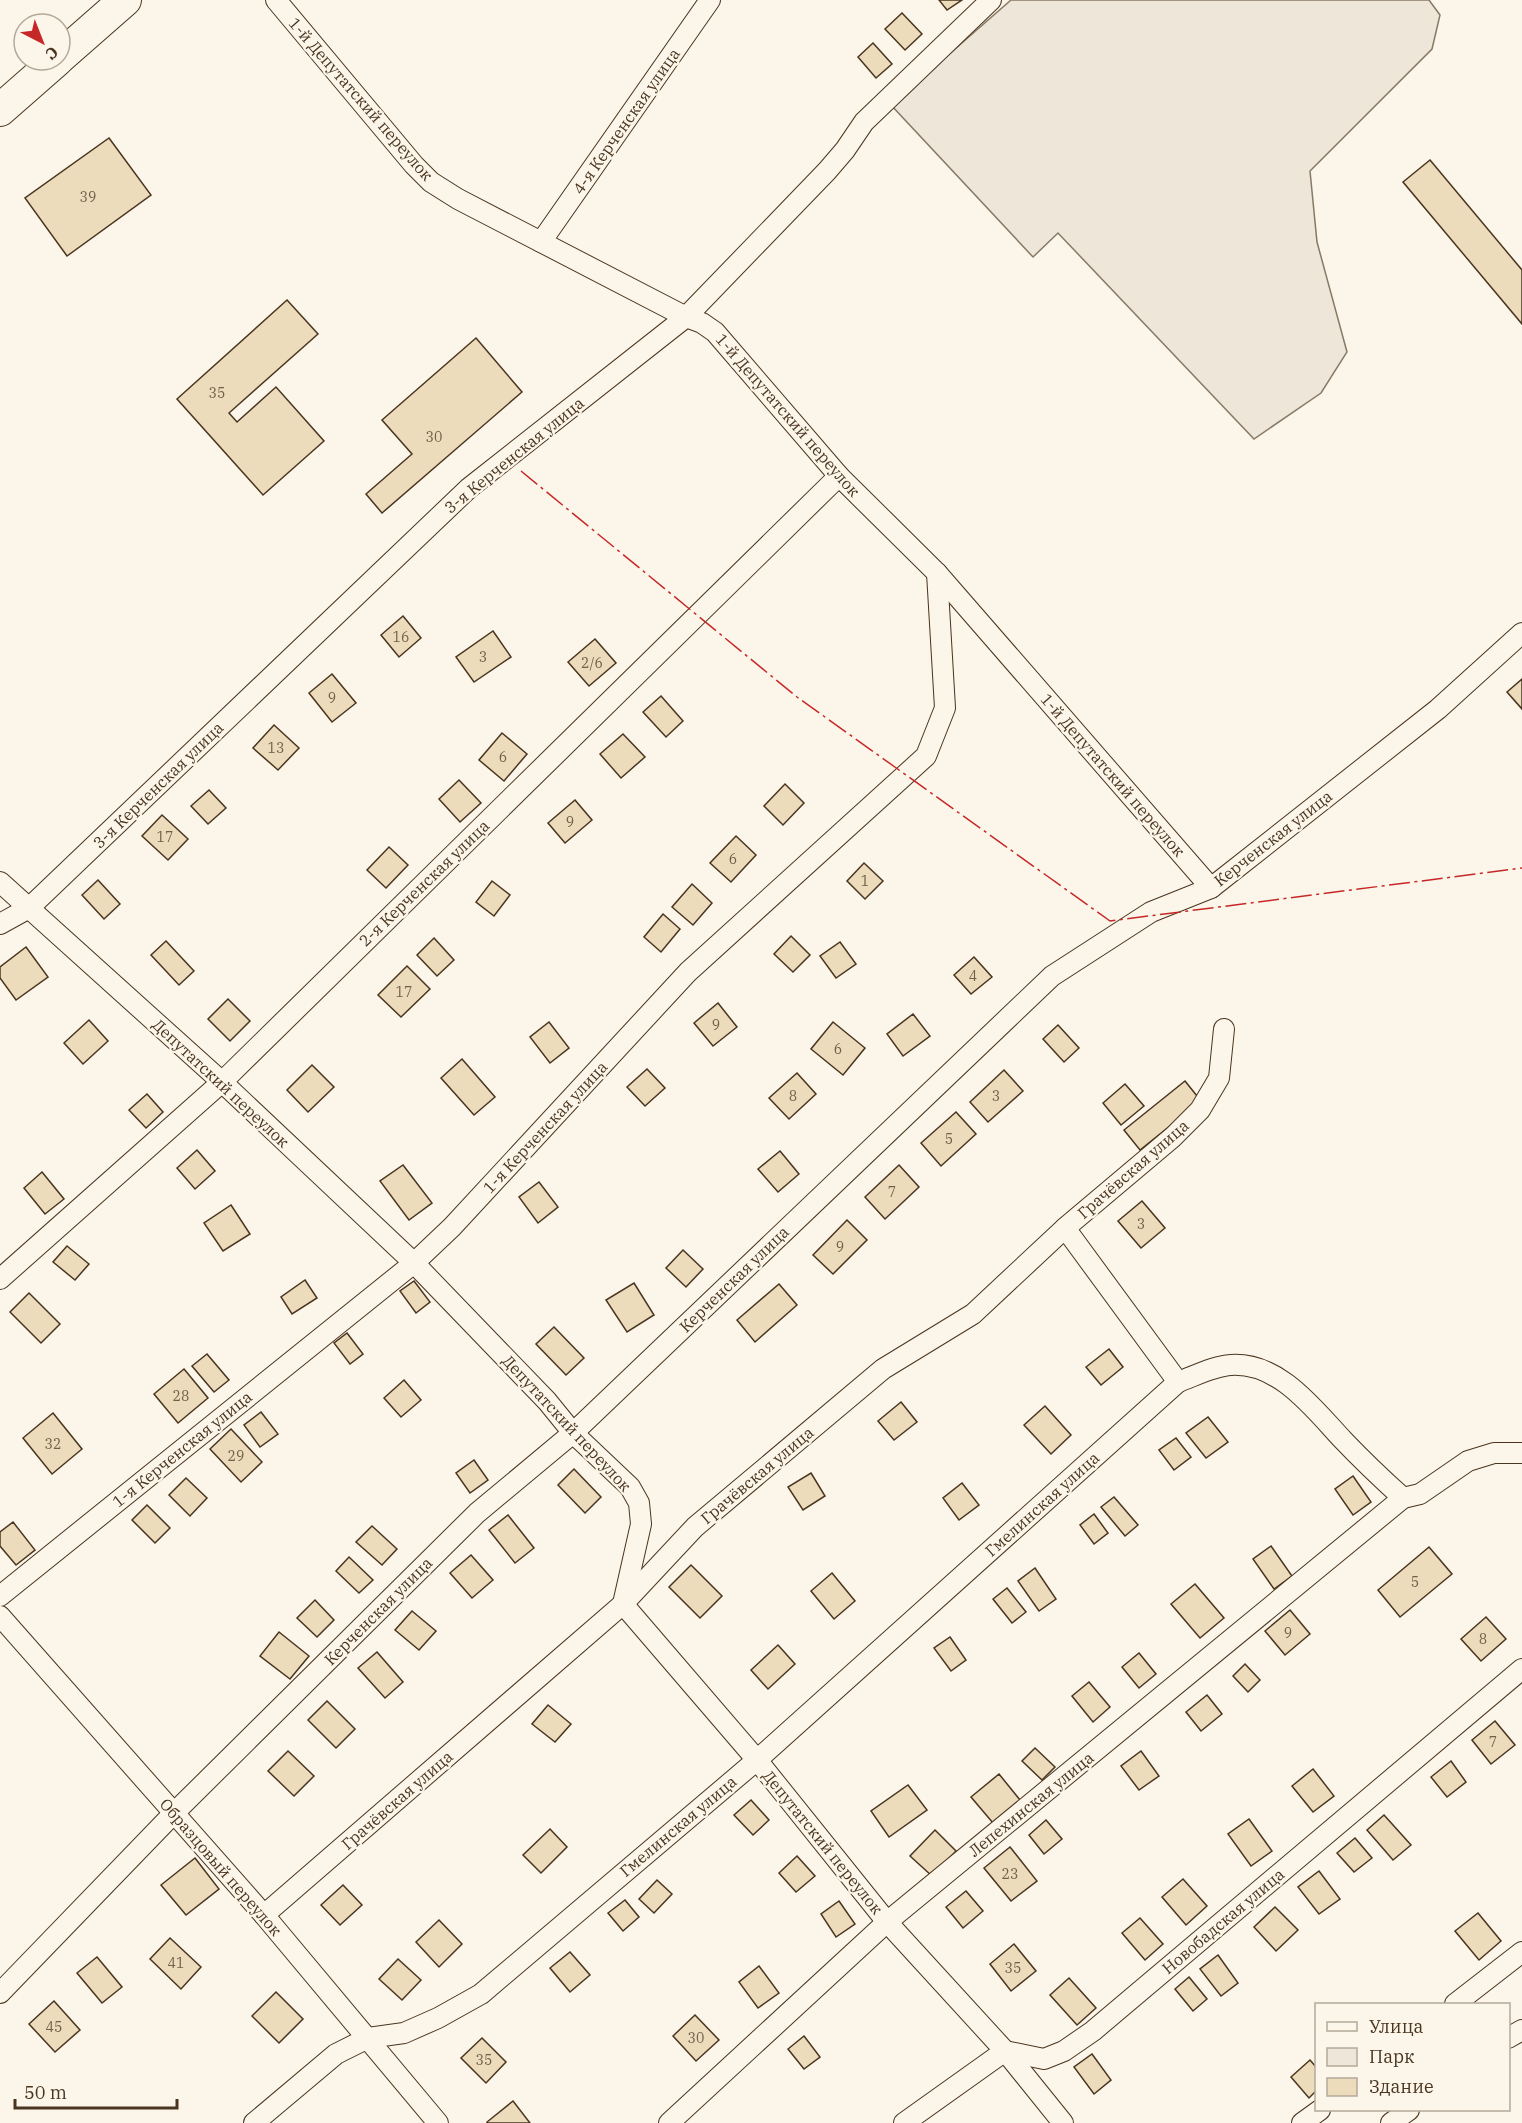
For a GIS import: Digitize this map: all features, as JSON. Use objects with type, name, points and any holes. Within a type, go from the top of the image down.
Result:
[{"type":"main road","points":[[72,47],[125,0]]},
{"type":"main road","points":[[0,110],[43,72]]},
{"type":"street","name":"1-й Депутатский переулок","points":[[276,0],[414,165],[431,182],[458,199],[686,317],[702,323],[715,332],[839,476],[937,573],[1211,888]]},
{"type":"street","name":"4-я Керченская улица","points":[[541,242],[710,0]]},
{"type":"street","name":"3-я Керченская улица","points":[[0,924],[29,908],[470,488],[686,317],[827,171],[864,122],[991,0]]},
{"type":"street","name":"2-я Керченская улица","points":[[0,1279],[222,1082],[839,476]]},
{"type":"street","name":"1-я Керченская улица","points":[[0,1596],[414,1263],[452,1227],[688,972],[926,756],[945,708],[937,573]]},
{"type":"street","name":"Керченская улица","points":[[0,1993],[174,1813],[477,1513],[573,1432],[1052,976],[1151,912],[1211,888],[1438,709],[1522,633]]},
{"type":"street","name":"Депутатский переулок","points":[[0,882],[222,1082],[414,1263],[547,1401],[573,1432],[630,1486],[639,1503],[641,1524],[623,1604],[757,1760],[887,1923],[1005,2052],[1063,2123]]},
{"type":"street","name":"Грачёвская улица","points":[[264,1915],[623,1604],[704,1519],[883,1369],[973,1314],[1065,1228],[1173,1137],[1200,1110],[1219,1078],[1224,1029]]},
{"type":"street","points":[[1065,1228],[1178,1382],[1229,1365],[1248,1365],[1273,1375],[1296,1391],[1380,1478],[1403,1498]]},
{"type":"street","name":"Гмелинская улица","points":[[254,2123],[336,2054],[368,2038],[405,2032],[438,2018],[481,1994],[757,1760],[1178,1382]]},
{"type":"street","name":"Лепехинская улица","points":[[669,2123],[887,1923],[1403,1498],[1420,1494],[1468,1461],[1494,1453],[1522,1453]]},
{"type":"street","name":"Образцовый переулок","points":[[0,1616],[264,1915],[438,2123]]},
{"type":"street","name":"Новобадская улица","points":[[1005,2052],[1044,2059],[1064,2051],[1093,2031],[1522,1669]]},
{"type":"street","points":[[1456,2003],[1522,1952]]},
{"type":"street","points":[[904,2123],[1005,2052]]},
{"type":"street","points":[[1302,2123],[1317,2111]]},
{"type":"street","points":[[1391,2123],[1406,2111]]},
{"type":"green space","points":[[1011,0],[1429,0],[1440,15],[1432,49],[1310,171],[1317,242],[1347,352],[1321,393],[1254,439],[1058,233],[1033,257],[891,105]]},
{"type":"building","points":[[939,0],[962,0],[947,10]]},
{"type":"building","points":[[902,13],[922,34],[905,50],[885,29]]},
{"type":"building","points":[[873,43],[892,64],[876,78],[858,57]]},
{"type":"building","points":[[109,138],[151,195],[67,256],[25,198]]},
{"type":"building","points":[[1430,160],[1522,270],[1522,324],[1403,182]]},
{"type":"building","points":[[287,300],[318,334],[229,413],[237,422],[276,387],[324,441],[263,495],[177,399]]},
{"type":"building","points":[[476,338],[522,392],[382,513],[366,494],[412,454],[382,420]]},
{"type":"building","points":[[403,616],[421,638],[399,657],[381,635]]},
{"type":"building","points":[[493,631],[511,657],[474,682],[456,657]]},
{"type":"building","points":[[595,639],[616,663],[589,686],[568,662]]},
{"type":"building","points":[[332,674],[356,703],[332,722],[309,693]]},
{"type":"building","points":[[1522,679],[1522,709],[1507,692]]},
{"type":"building","points":[[661,696],[683,721],[666,737],[643,712]]},
{"type":"building","points":[[274,725],[299,748],[278,770],[253,748]]},
{"type":"building","points":[[502,733],[527,754],[504,781],[479,760]]},
{"type":"building","points":[[623,734],[645,757],[621,778],[600,754]]},
{"type":"building","points":[[459,780],[481,803],[460,822],[439,799]]},
{"type":"building","points":[[785,784],[804,803],[783,825],[764,806]]},
{"type":"building","points":[[209,790],[226,808],[208,824],[191,806]]},
{"type":"building","points":[[575,800],[592,820],[565,843],[548,823]]},
{"type":"building","points":[[162,815],[188,839],[168,860],[142,836]]},
{"type":"building","points":[[736,836],[756,855],[731,882],[710,863]]},
{"type":"building","points":[[389,847],[408,865],[386,888],[367,870]]},
{"type":"building","points":[[864,863],[883,881],[865,899],[847,881]]},
{"type":"building","points":[[98,880],[120,904],[104,919],[82,895]]},
{"type":"building","points":[[492,881],[510,895],[494,916],[476,902]]},
{"type":"building","points":[[692,884],[712,903],[693,925],[672,907]]},
{"type":"building","points":[[663,914],[680,929],[661,952],[644,937]]},
{"type":"building","points":[[791,936],[810,955],[793,972],[774,954]]},
{"type":"building","points":[[434,938],[454,960],[437,976],[417,955]]},
{"type":"building","points":[[166,941],[194,971],[179,985],[151,955]]},
{"type":"building","points":[[840,942],[856,964],[836,978],[820,956]]},
{"type":"building","points":[[26,947],[48,977],[16,1000],[0,978],[0,967]]},
{"type":"building","points":[[974,957],[992,977],[971,994],[954,975]]},
{"type":"building","points":[[407,966],[430,989],[401,1017],[378,995]]},
{"type":"building","points":[[228,999],[250,1021],[230,1041],[208,1019]]},
{"type":"building","points":[[718,1003],[737,1027],[713,1046],[694,1023]]},
{"type":"building","points":[[913,1014],[930,1036],[903,1056],[887,1034]]},
{"type":"building","points":[[89,1020],[108,1041],[83,1064],[64,1043]]},
{"type":"building","points":[[549,1022],[569,1048],[550,1063],[530,1037]]},
{"type":"building","points":[[833,1022],[865,1048],[843,1075],[811,1049]]},
{"type":"building","points":[[1058,1025],[1079,1048],[1064,1062],[1043,1039]]},
{"type":"building","points":[[462,1059],[495,1097],[474,1115],[441,1078]]},
{"type":"building","points":[[312,1065],[334,1087],[308,1112],[287,1090]]},
{"type":"building","points":[[647,1069],[665,1088],[645,1106],[627,1087]]},
{"type":"building","points":[[1004,1070],[1023,1091],[988,1122],[970,1102]]},
{"type":"building","points":[[797,1073],[816,1094],[789,1119],[769,1098]]},
{"type":"building","points":[[1185,1081],[1201,1101],[1140,1150],[1124,1130]]},
{"type":"building","points":[[1125,1084],[1144,1106],[1121,1125],[1103,1103]]},
{"type":"building","points":[[147,1094],[163,1112],[146,1128],[129,1110]]},
{"type":"building","points":[[956,1112],[976,1134],[941,1166],[921,1143]]},
{"type":"building","points":[[197,1150],[215,1171],[195,1189],[177,1168]]},
{"type":"building","points":[[780,1151],[799,1174],[778,1192],[758,1169]]},
{"type":"building","points":[[403,1165],[432,1203],[409,1220],[380,1181]]},
{"type":"building","points":[[899,1165],[919,1187],[885,1219],[865,1197]]},
{"type":"building","points":[[42,1172],[64,1199],[45,1214],[24,1188]]},
{"type":"building","points":[[539,1182],[558,1207],[538,1223],[519,1197]]},
{"type":"building","points":[[1142,1201],[1165,1228],[1141,1248],[1118,1221]]},
{"type":"building","points":[[231,1205],[250,1234],[223,1251],[204,1223]]},
{"type":"building","points":[[847,1220],[867,1240],[833,1274],[813,1255]]},
{"type":"building","points":[[67,1246],[89,1264],[75,1280],[53,1262]]},
{"type":"building","points":[[683,1250],[703,1269],[686,1287],[666,1268]]},
{"type":"building","points":[[305,1280],[317,1298],[292,1314],[281,1297]]},
{"type":"building","points":[[414,1281],[430,1302],[416,1313],[400,1291]]},
{"type":"building","points":[[634,1283],[654,1315],[627,1332],[606,1300]]},
{"type":"building","points":[[779,1284],[797,1305],[755,1342],[737,1320]]},
{"type":"building","points":[[29,1293],[60,1324],[41,1343],[10,1312]]},
{"type":"building","points":[[554,1327],[584,1358],[566,1375],[536,1344]]},
{"type":"building","points":[[347,1333],[363,1354],[350,1364],[334,1343]]},
{"type":"building","points":[[1109,1349],[1123,1367],[1101,1385],[1086,1367]]},
{"type":"building","points":[[207,1354],[229,1380],[214,1392],[192,1366]]},
{"type":"building","points":[[184,1369],[208,1398],[178,1423],[154,1394]]},
{"type":"building","points":[[404,1380],[421,1400],[401,1417],[384,1398]]},
{"type":"building","points":[[901,1402],[917,1422],[894,1440],[878,1421]]},
{"type":"building","points":[[1045,1406],[1071,1435],[1051,1454],[1024,1425]]},
{"type":"building","points":[[261,1412],[278,1434],[260,1447],[244,1425]]},
{"type":"building","points":[[53,1413],[82,1449],[52,1474],[23,1438]]},
{"type":"building","points":[[1208,1417],[1228,1442],[1206,1458],[1186,1433]]},
{"type":"building","points":[[231,1429],[262,1462],[241,1482],[210,1449]]},
{"type":"building","points":[[1176,1438],[1191,1457],[1174,1470],[1159,1450]]},
{"type":"building","points":[[474,1460],[488,1480],[470,1493],[456,1473]]},
{"type":"building","points":[[574,1469],[601,1497],[585,1513],[558,1485]]},
{"type":"building","points":[[811,1473],[825,1496],[803,1510],[788,1487]]},
{"type":"building","points":[[1353,1476],[1371,1502],[1353,1515],[1335,1489]]},
{"type":"building","points":[[186,1478],[207,1498],[190,1516],[169,1495]]},
{"type":"building","points":[[962,1483],[979,1505],[959,1520],[943,1498]]},
{"type":"building","points":[[1114,1497],[1138,1525],[1125,1536],[1101,1507]]},
{"type":"building","points":[[147,1505],[170,1528],[155,1543],[132,1520]]},
{"type":"building","points":[[1094,1514],[1108,1533],[1094,1544],[1080,1525]]},
{"type":"building","points":[[508,1515],[534,1548],[515,1563],[489,1530]]},
{"type":"building","points":[[13,1522],[35,1550],[16,1565],[0,1546],[0,1532]]},
{"type":"building","points":[[372,1526],[397,1549],[382,1565],[356,1542]]},
{"type":"building","points":[[1271,1546],[1292,1576],[1274,1589],[1253,1559]]},
{"type":"building","points":[[1429,1547],[1452,1574],[1400,1617],[1378,1590]]},
{"type":"building","points":[[471,1555],[493,1580],[472,1598],[450,1573]]},
{"type":"building","points":[[349,1557],[373,1580],[359,1593],[336,1571]]},
{"type":"building","points":[[691,1565],[722,1596],[700,1618],[669,1587]]},
{"type":"building","points":[[1035,1568],[1056,1599],[1039,1611],[1018,1581]]},
{"type":"building","points":[[832,1573],[855,1601],[834,1619],[811,1591]]},
{"type":"building","points":[[1195,1584],[1224,1618],[1200,1638],[1171,1604]]},
{"type":"building","points":[[1007,1588],[1026,1612],[1012,1623],[993,1599]]},
{"type":"building","points":[[315,1600],[334,1620],[317,1637],[297,1618]]},
{"type":"building","points":[[1290,1610],[1310,1634],[1285,1655],[1265,1631]]},
{"type":"building","points":[[412,1611],[436,1631],[419,1650],[395,1630]]},
{"type":"building","points":[[1486,1617],[1506,1639],[1481,1661],[1461,1639]]},
{"type":"building","points":[[279,1632],[309,1656],[290,1679],[260,1656]]},
{"type":"building","points":[[950,1637],[966,1660],[951,1671],[934,1648]]},
{"type":"building","points":[[778,1645],[795,1664],[768,1689],[751,1670]]},
{"type":"building","points":[[377,1652],[403,1682],[385,1698],[358,1668]]},
{"type":"building","points":[[1139,1653],[1156,1674],[1139,1688],[1122,1667]]},
{"type":"building","points":[[1245,1664],[1260,1680],[1248,1692],[1233,1676]]},
{"type":"building","points":[[1089,1682],[1110,1707],[1093,1722],[1072,1696]]},
{"type":"building","points":[[1207,1695],[1222,1714],[1201,1731],[1186,1712]]},
{"type":"building","points":[[327,1701],[355,1729],[336,1748],[308,1720]]},
{"type":"building","points":[[548,1705],[571,1724],[555,1742],[532,1724]]},
{"type":"building","points":[[1495,1721],[1515,1745],[1491,1764],[1472,1740]]},
{"type":"building","points":[[1035,1748],[1055,1767],[1042,1780],[1022,1761]]},
{"type":"building","points":[[288,1751],[314,1776],[294,1796],[268,1771]]},
{"type":"building","points":[[1141,1751],[1159,1776],[1139,1790],[1121,1766]]},
{"type":"building","points":[[1451,1761],[1466,1782],[1447,1797],[1431,1777]]},
{"type":"building","points":[[1313,1769],[1334,1796],[1313,1812],[1292,1786]]},
{"type":"building","points":[[999,1774],[1020,1800],[993,1823],[971,1797]]},
{"type":"building","points":[[908,1785],[927,1810],[889,1837],[871,1811]]},
{"type":"building","points":[[751,1800],[769,1820],[753,1835],[734,1815]]},
{"type":"building","points":[[1384,1815],[1411,1845],[1393,1860],[1367,1830]]},
{"type":"building","points":[[1249,1819],[1272,1851],[1251,1866],[1228,1834]]},
{"type":"building","points":[[1046,1820],[1062,1839],[1044,1854],[1029,1835]]},
{"type":"building","points":[[550,1829],[567,1847],[541,1873],[523,1855]]},
{"type":"building","points":[[935,1830],[956,1851],[932,1876],[910,1856]]},
{"type":"building","points":[[1355,1838],[1372,1858],[1354,1872],[1337,1853]]},
{"type":"building","points":[[1010,1847],[1037,1881],[1011,1901],[984,1868]]},
{"type":"building","points":[[797,1856],[815,1876],[796,1892],[779,1873]]},
{"type":"building","points":[[195,1858],[219,1889],[186,1915],[161,1885]]},
{"type":"building","points":[[1319,1871],[1340,1899],[1319,1914],[1298,1887]]},
{"type":"building","points":[[1183,1879],[1207,1906],[1186,1925],[1162,1897]]},
{"type":"building","points":[[657,1880],[672,1894],[654,1913],[639,1899]]},
{"type":"building","points":[[343,1885],[362,1905],[340,1925],[321,1905]]},
{"type":"building","points":[[966,1891],[983,1911],[963,1928],[946,1907]]},
{"type":"building","points":[[625,1900],[639,1917],[623,1931],[608,1913]]},
{"type":"building","points":[[839,1901],[855,1924],[836,1937],[821,1914]]},
{"type":"building","points":[[1275,1907],[1298,1930],[1276,1951],[1254,1927]]},
{"type":"building","points":[[1478,1913],[1501,1941],[1479,1960],[1455,1931]]},
{"type":"building","points":[[1140,1918],[1163,1944],[1145,1960],[1122,1933]]},
{"type":"building","points":[[439,1920],[462,1944],[439,1967],[416,1942]]},
{"type":"building","points":[[170,1938],[201,1967],[181,1989],[150,1959]]},
{"type":"building","points":[[1014,1944],[1036,1971],[1011,1991],[990,1964]]},
{"type":"building","points":[[570,1952],[590,1975],[570,1992],[550,1968]]},
{"type":"building","points":[[1218,1955],[1238,1983],[1221,1996],[1200,1969]]},
{"type":"building","points":[[97,1957],[122,1987],[102,2003],[77,1973]]},
{"type":"building","points":[[398,1959],[421,1980],[402,2000],[379,1979]]},
{"type":"building","points":[[759,1966],[779,1993],[758,2008],[739,1982]]},
{"type":"building","points":[[1189,1977],[1207,1999],[1193,2011],[1175,1989]]},
{"type":"building","points":[[1069,1978],[1096,2008],[1077,2025],[1050,1995]]},
{"type":"building","points":[[276,1992],[303,2019],[279,2043],[252,2016]]},
{"type":"building","points":[[54,2001],[80,2030],[55,2052],[29,2024]]},
{"type":"building","points":[[695,2015],[719,2040],[696,2061],[673,2036]]},
{"type":"building","points":[[804,2036],[820,2057],[804,2069],[788,2049]]},
{"type":"building","points":[[482,2038],[506,2062],[486,2083],[461,2058]]},
{"type":"building","points":[[1092,2054],[1111,2080],[1094,2094],[1074,2067]]},
{"type":"building","points":[[1310,2060],[1315,2066],[1315,2092],[1309,2098],[1291,2077]]},
{"type":"building","points":[[513,2101],[530,2123],[487,2123],[487,2122]]},
{"type":"power","points":[[521,471],[797,697],[1110,921],[1522,868]]}]
